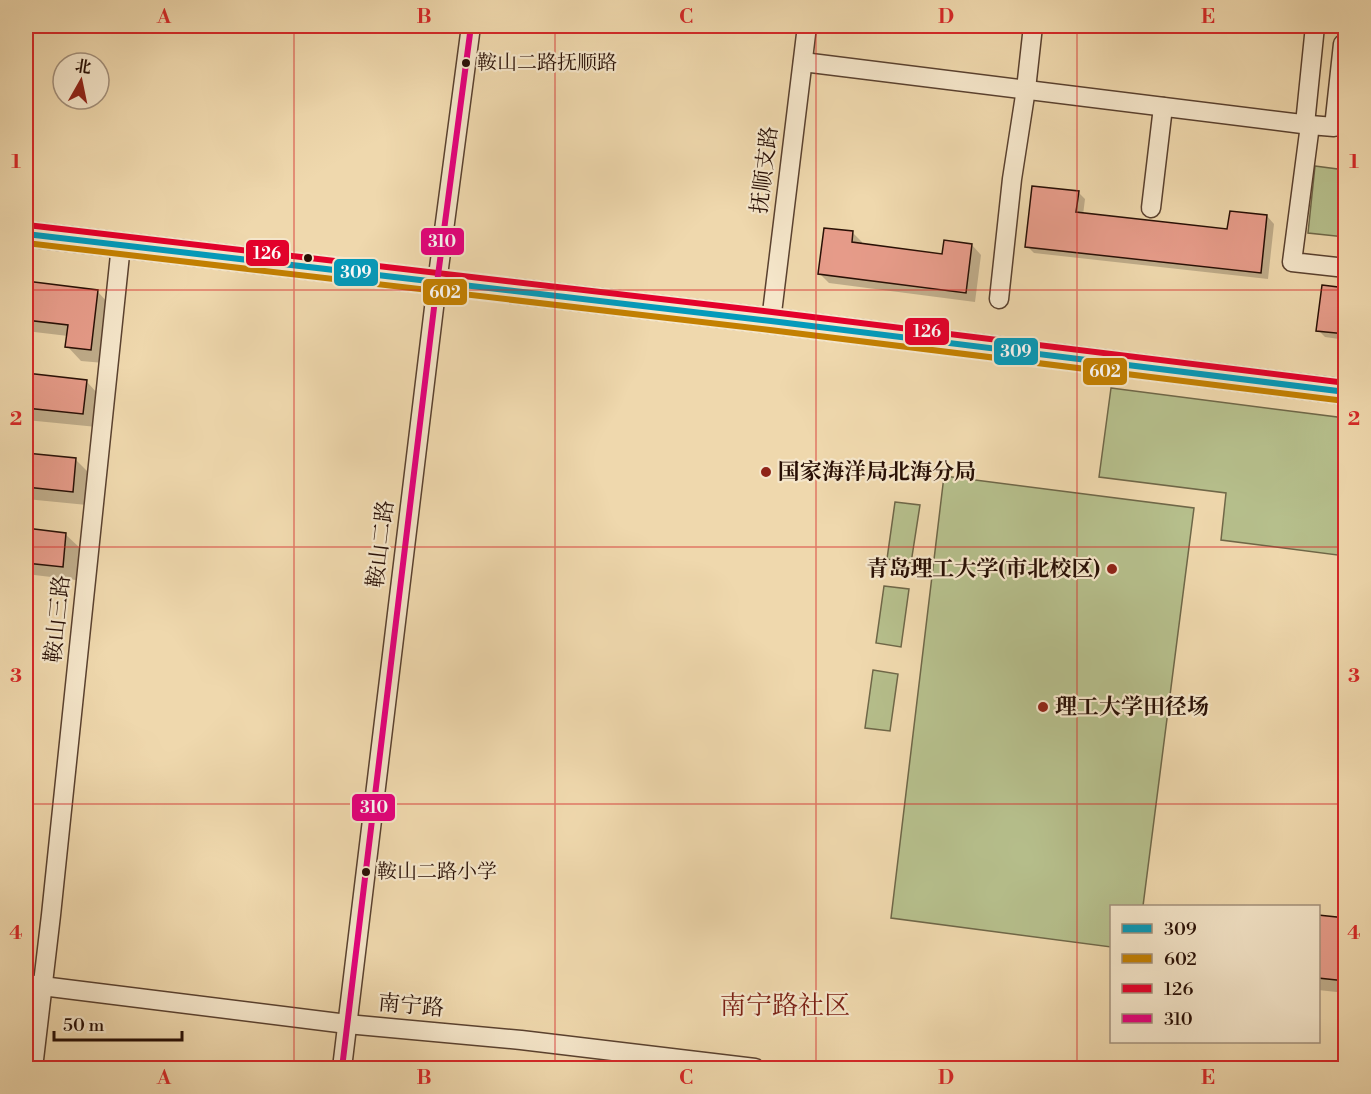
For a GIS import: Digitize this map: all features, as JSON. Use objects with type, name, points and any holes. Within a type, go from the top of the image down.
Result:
[{"type":"main road","points":[[26,234],[771,321],[1346,392]]},
{"type":"street","name":"鞍山二路","points":[[342,1068],[436,283],[471,26]]},
{"type":"street","name":"抚顺支路","points":[[771,321],[807,26]]},
{"type":"street","points":[[999,299],[1012,179],[1033,26]]},
{"type":"street","points":[[1315,26],[1308,124],[1292,262],[1346,268]]},
{"type":"street","points":[[803,62],[1334,127],[1343,44],[1346,44]]},
{"type":"street","points":[[1151,208],[1163,106]]},
{"type":"street","name":"鞍山三路","points":[[33,1068],[34,985],[121,245]]},
{"type":"street","name":"南宁路","points":[[34,985],[347,1024],[520,1040],[755,1068]]},
{"type":"green space","points":[[1315,166],[1345,170],[1345,237],[1308,233]]},
{"type":"green space","points":[[1111,388],[1345,418],[1345,556],[1221,540],[1226,493],[1099,477]]},
{"type":"green space","name":"理工大学田径场","points":[[944,476],[1194,508],[1143,905],[1110,905],[1110,947],[891,918]]},
{"type":"green space","points":[[895,502],[920,505],[911,563],[887,559]]},
{"type":"green space","points":[[884,586],[909,589],[901,647],[876,643]]},
{"type":"green space","points":[[873,670],[898,674],[890,731],[865,728]]},
{"type":"building","points":[[1032,186],[1079,191],[1076,212],[1227,229],[1230,211],[1267,215],[1261,273],[1025,247]]},
{"type":"building","points":[[824,228],[853,231],[852,242],[942,254],[944,240],[972,244],[966,293],[818,274]]},
{"type":"building","points":[[26,281],[98,290],[91,350],[65,347],[68,325],[26,320]]},
{"type":"building","points":[[1322,285],[1346,288],[1346,334],[1316,331]]},
{"type":"building","points":[[26,373],[87,380],[83,414],[26,408]]},
{"type":"building","points":[[26,453],[76,458],[73,492],[26,487]]},
{"type":"building","points":[[26,528],[66,533],[63,567],[26,563]]},
{"type":"building","points":[[1320,915],[1346,918],[1346,981],[1320,978]]},
{"type":"transit line","name":"310","points":[[342,1068],[437,283],[471,26]]},
{"type":"transit line","name":"126","points":[[27,225],[772,312],[1346,383]]},
{"type":"transit line","name":"309","points":[[26,234],[771,321],[1346,392]]},
{"type":"transit line","name":"602","points":[[26,243],[770,330],[1345,401]]},
{"type":"place","name":"鞍山二路抚顺路","points":[[466,63]]},
{"type":"place","name":"国家海洋局北海分局","points":[[766,472]]},
{"type":"place","name":"青岛理工大学(市北校区)","points":[[1112,569]]},
{"type":"place","name":"理工大学田径场","points":[[1043,707]]},
{"type":"place","name":"鞍山二路小学","points":[[366,872]]},
{"type":"district","name":"南宁路社区","points":[[785,1006]]}]
